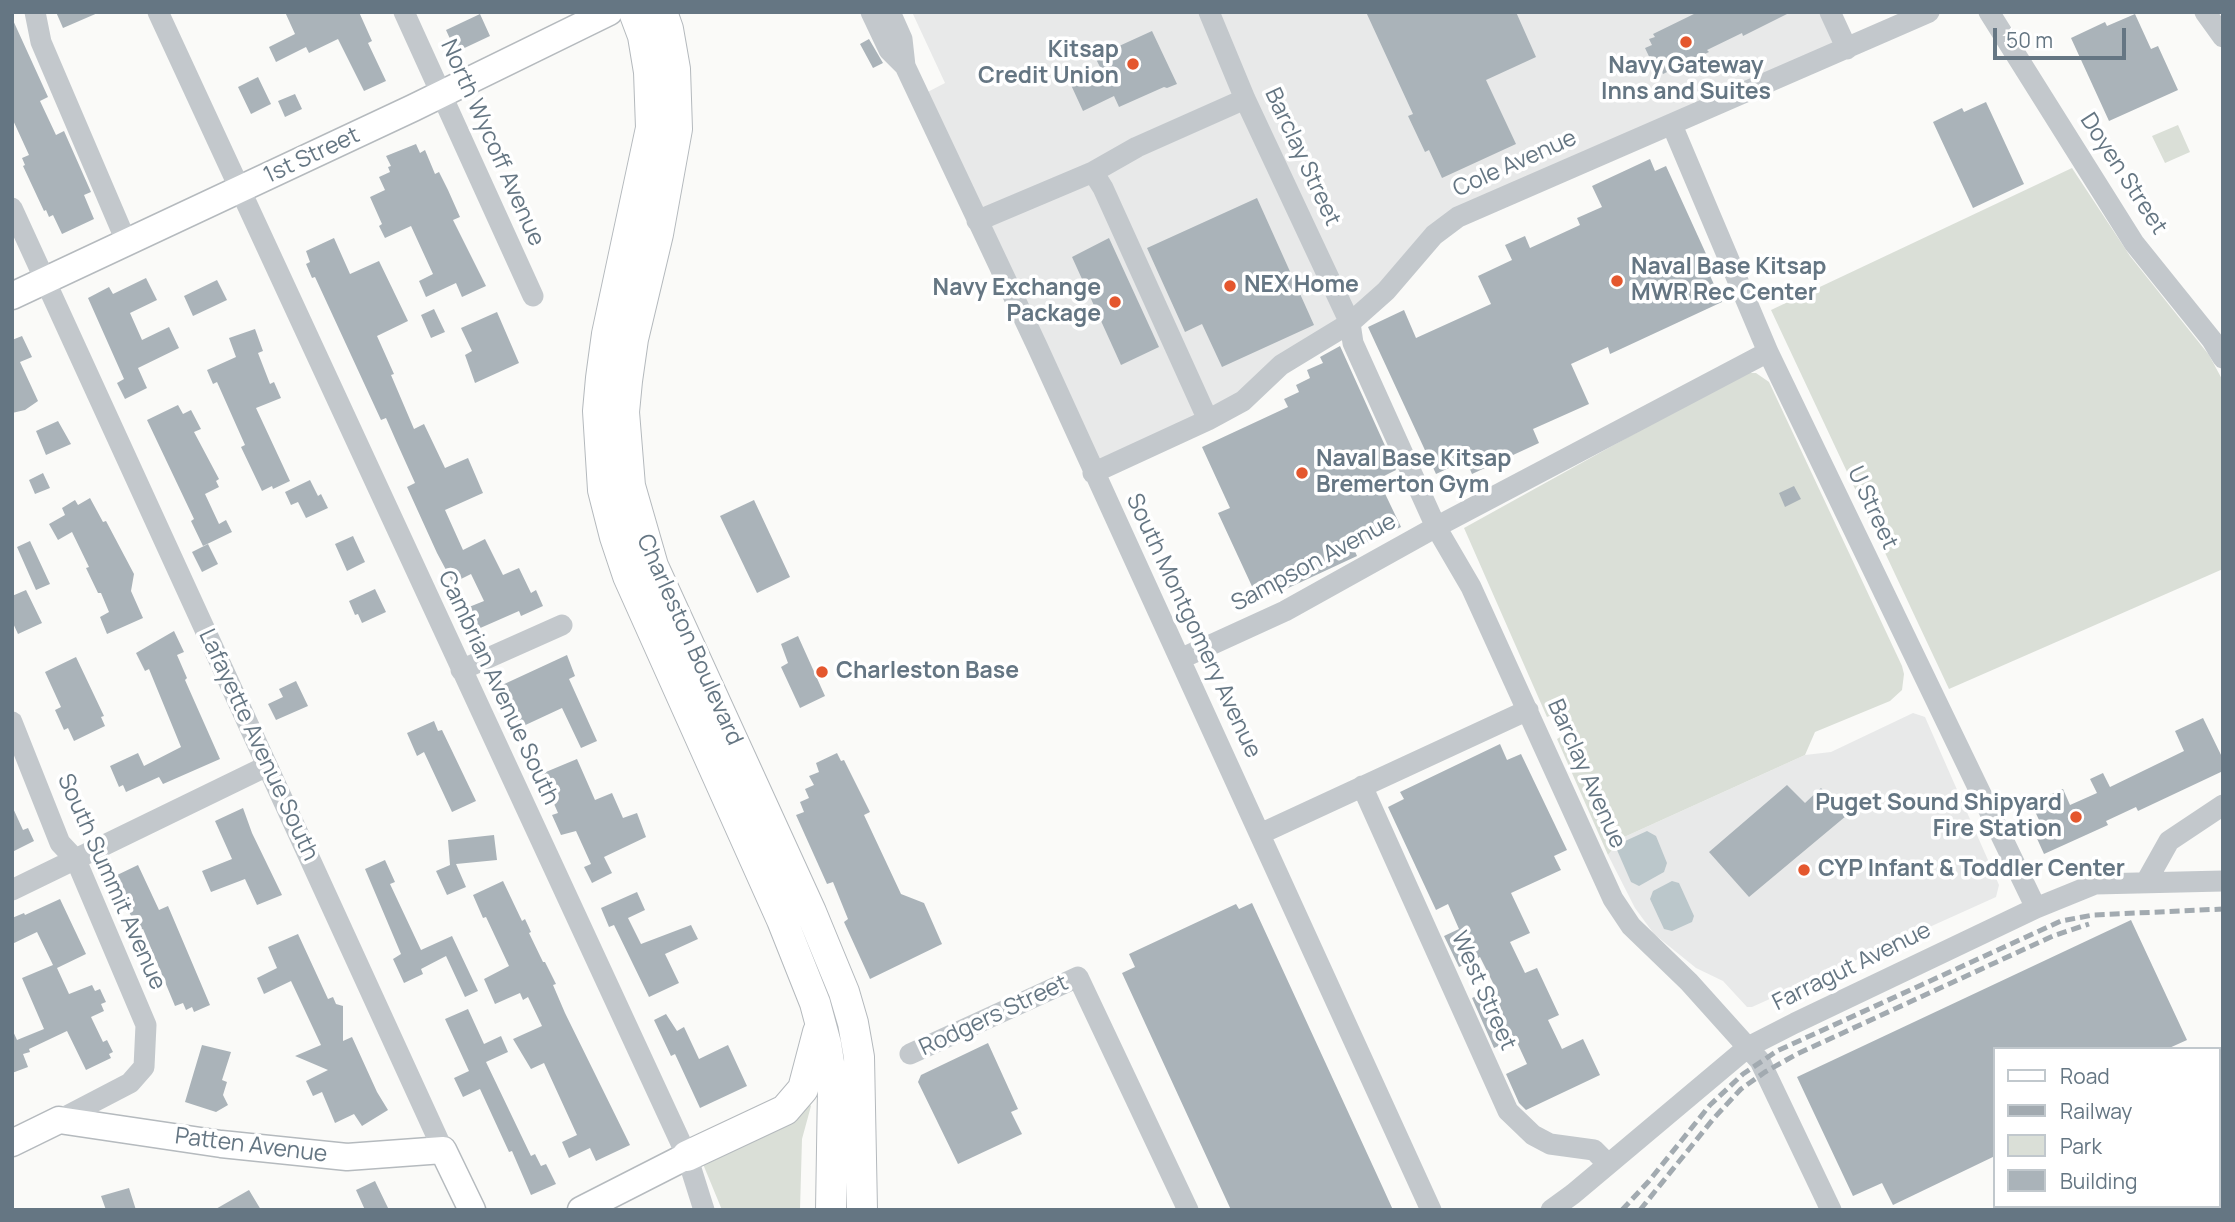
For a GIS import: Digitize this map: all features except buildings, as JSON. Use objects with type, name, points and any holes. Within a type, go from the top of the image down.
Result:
[{"type":"highway","name":"Charleston Boulevard","points":[[634,12],[643,36],[649,72],[651,128],[644,171],[607,334],[601,378],[598,411],[603,490],[628,576],[810,987],[830,1062],[831,1210]]},
{"type":"highway","name":"Charleston Boulevard","points":[[662,12],[675,69],[677,129],[658,234],[633,339],[627,381],[624,412],[630,486],[653,566],[806,900],[844,992],[859,1057],[862,1210]]},
{"type":"highway","points":[[687,1156],[785,1110],[801,1093],[808,1077],[820,1021]]},
{"type":"main road","name":"1st Street","points":[[12,296],[126,240],[240,190],[609,12]]},
{"type":"main road","points":[[12,1143],[59,1120]]},
{"type":"main road","name":"Patten Avenue","points":[[59,1120],[220,1144],[347,1157],[443,1150]]},
{"type":"main road","name":"Lafayette Avenue South","points":[[443,1150],[472,1210]]},
{"type":"main road","points":[[582,1210],[687,1156]]},
{"type":"street","points":[[35,12],[41,43],[126,240]]},
{"type":"street","name":"Cambrian Avenue South","points":[[158,12],[687,1156],[704,1210]]},
{"type":"street","name":"North Wycoff Avenue","points":[[404,12],[533,296]]},
{"type":"street","name":"South Montgomery Avenue","points":[[871,12],[889,50],[905,66]]},
{"type":"street","name":"South Montgomery Avenue","points":[[890,12],[902,39],[905,66],[1037,346],[1431,1210]]},
{"type":"street","name":"Barclay Street","points":[[1209,12],[1245,99],[1350,323]]},
{"type":"street","points":[[1830,12],[1847,48]]},
{"type":"street","name":"Cole Avenue","points":[[1094,473],[1243,401],[1281,365],[1350,323],[1386,291],[1434,235],[1458,216],[1929,12]]},
{"type":"street","name":"Doyen Street","points":[[1989,12],[2134,243],[2212,340],[2223,358]]},
{"type":"street","points":[[2205,12],[2223,37]]},
{"type":"street","points":[[977,221],[1093,172],[1137,147],[1245,99]]},
{"type":"street","name":"U Street","points":[[1672,125],[1768,352],[2036,908]]},
{"type":"street","points":[[1093,172],[1103,188],[1208,420]]},
{"type":"street","name":"Lafayette Avenue South","points":[[12,208],[443,1150]]},
{"type":"street","name":"Barclay Avenue","points":[[1350,323],[1353,343],[1436,527],[1471,587],[1613,899],[1631,926],[1689,982],[1760,1062],[1831,1210]]},
{"type":"street","name":"Sampson Avenue","points":[[1180,659],[1284,611],[1436,527],[1768,352]]},
{"type":"street","points":[[461,670],[562,625]]},
{"type":"street","points":[[1260,834],[1528,710]]},
{"type":"street","name":"South Summit Avenue","points":[[12,722],[60,843],[76,860],[146,1025],[144,1067],[130,1083],[59,1120]]},
{"type":"street","points":[[12,890],[267,766]]},
{"type":"street","name":"West Street","points":[[1362,786],[1508,1111],[1533,1135],[1550,1144],[1594,1150],[1608,1164]]},
{"type":"street","points":[[2146,882],[2169,841],[2223,804]]},
{"type":"street","name":"Farragut Avenue","points":[[1551,1210],[1748,1047],[2036,908],[2095,884],[2223,881]]},
{"type":"street","name":"Rodgers Street","points":[[910,1054],[1078,977],[1188,1210]]},
{"type":"shaded area","points":[[912,12],[1830,12],[1847,49],[1483,205],[1382,292],[1243,401],[1093,473],[920,96],[945,83]]},
{"type":"shaded area","name":"CYP Infant & Toddler Center","points":[[1913,713],[1925,717],[1999,885],[1996,897],[1752,1007],[1747,1007],[1723,981],[1696,968],[1654,934],[1635,908],[1608,855],[1622,838],[1805,755],[1831,752]]},
{"type":"shaded area","points":[[1647,831],[1656,836],[1667,863],[1664,872],[1639,886],[1631,882],[1617,850],[1623,842]]},
{"type":"shaded area","points":[[1672,881],[1679,883],[1694,916],[1692,922],[1672,931],[1664,929],[1650,899],[1653,891]]},
{"type":"green space","points":[[2178,125],[2190,152],[2165,163],[2152,136]]},
{"type":"green space","points":[[2072,168],[2130,256],[2209,355],[2223,381],[2223,569],[1949,689],[1771,310]]},
{"type":"green space","points":[[1756,373],[1769,382],[1902,666],[1902,690],[1890,701],[1815,732],[1805,755],[1622,838],[1608,855],[1557,739],[1562,736],[1552,715],[1547,717],[1464,528],[1733,379]]},
{"type":"green space","points":[[808,1102],[811,1106],[802,1139],[800,1210],[722,1210],[703,1164]]},
{"type":"railway","points":[[1622,1210],[1710,1105],[1743,1074],[1777,1051],[2061,921],[2093,915],[2223,909]]},
{"type":"railway","points":[[1640,1210],[1714,1118],[1741,1089],[1765,1072],[1797,1054],[2053,936],[2089,924]]},
{"type":"place","name":"Navy Gateway Inns and Suites","points":[[1686,42]]},
{"type":"place","name":"Kitsap Credit Union","points":[[1133,64]]},
{"type":"place","name":"Naval Base Kitsap MWR Rec Center","points":[[1617,281]]},
{"type":"place","name":"NEX Home","points":[[1230,286]]},
{"type":"place","name":"Navy Exchange Package","points":[[1115,302]]},
{"type":"place","name":"Naval Base Kitsap Bremerton Gym","points":[[1302,473]]},
{"type":"place","name":"Charleston Base","points":[[822,672]]},
{"type":"place","name":"Puget Sound Shipyard Fire Station","points":[[2076,817]]},
{"type":"place","name":"CYP Infant & Toddler Center","points":[[1804,870]]}]
